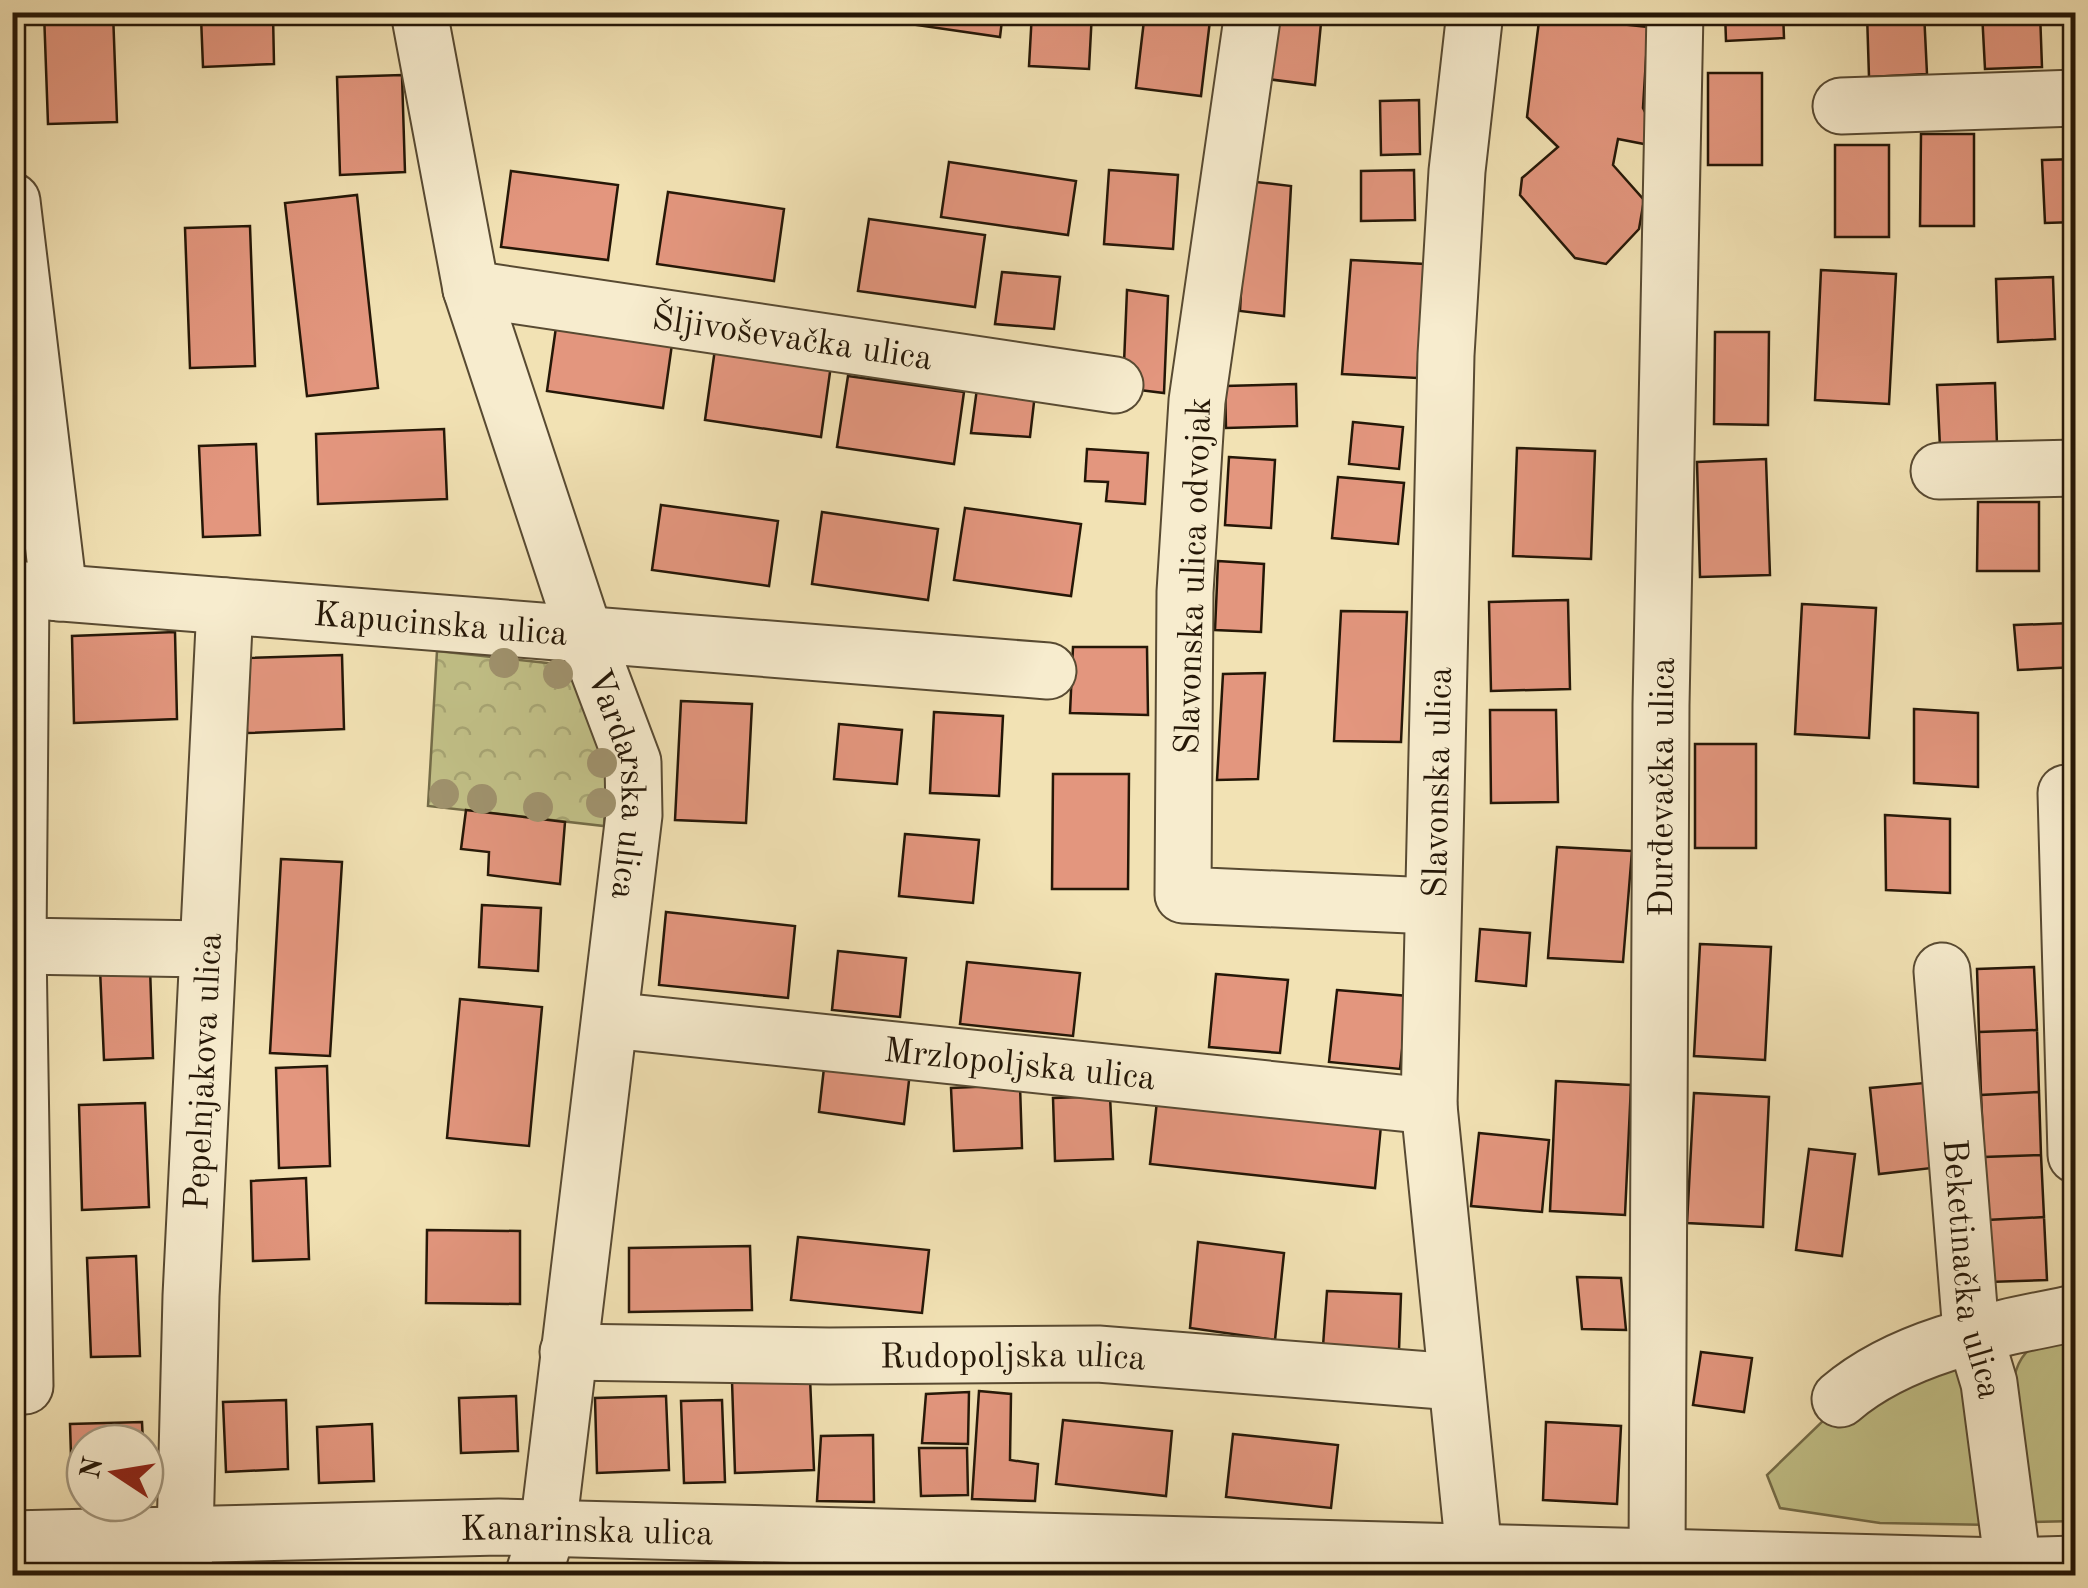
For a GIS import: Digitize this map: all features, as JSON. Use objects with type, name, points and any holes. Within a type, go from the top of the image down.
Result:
[{"type":"street","name":"Vardarska ulica","points":[[419,12],[471,289],[584,632],[633,762],[634,815],[610,1020],[540,1552]]},
{"type":"street","name":"Slavonska ulica odvojak","points":[[1253,12],[1197,402],[1185,592],[1184,895],[1432,906]]},
{"type":"street","name":"Slavonska ulica","points":[[1474,1552],[1429,1106],[1446,355],[1457,171],[1476,12]]},
{"type":"street","name":"Đurđevačka ulica","points":[[1657,1559],[1661,725],[1675,12]]},
{"type":"street","points":[[1841,106],[2076,98]]},
{"type":"street","points":[[12,202],[31,591],[18,946],[25,1386]]},
{"type":"street","name":"Šljivoševačka ulica","points":[[471,289],[1115,386]]},
{"type":"street","points":[[1939,472],[2076,468]]},
{"type":"street","name":"Kapucinska ulica","points":[[31,591],[1048,671]]},
{"type":"street","name":"Pepelnjakova ulica","points":[[184,1556],[225,606]]},
{"type":"street","points":[[2066,793],[2076,1155]]},
{"type":"street","points":[[18,946],[208,949]]},
{"type":"street","name":"Beketinačka ulica","points":[[1942,971],[1954,1158],[1976,1337],[1990,1383],[1999,1569]]},
{"type":"street","name":"Mrzlopoljska ulica","points":[[610,1020],[1429,1106]]},
{"type":"street","points":[[1840,1400],[1860,1382],[1898,1362],[1976,1337],[2076,1313]]},
{"type":"street","name":"Rudopoljska ulica","points":[[568,1352],[829,1356],[1098,1354],[1456,1382]]},
{"type":"street","name":"Kanarinska ulica","points":[[12,1539],[184,1556],[1474,1552],[1657,1559],[1732,1567],[1999,1569],[2076,1564]]},
{"type":"green space","points":[[437,651],[566,665],[578,682],[607,766],[604,826],[428,806]]},
{"type":"green space","points":[[2075,1339],[2075,1521],[2026,1522],[2012,1430],[2013,1382],[2019,1363],[2034,1346]]},
{"type":"green space","points":[[1964,1363],[1995,1525],[1880,1523],[1780,1508],[1767,1475],[1829,1415]]},
{"type":"building","points":[[44,12],[113,12],[117,122],[48,124]]},
{"type":"building","points":[[772,12],[841,12],[840,22]]},
{"type":"building","points":[[897,12],[1003,12],[1000,37],[896,22]]},
{"type":"building","points":[[1032,12],[1092,12],[1089,69],[1029,66]]},
{"type":"building","points":[[1145,12],[1211,12],[1201,96],[1136,88]]},
{"type":"building","points":[[1361,12],[1423,12],[1423,24],[1361,24]]},
{"type":"building","points":[[1621,12],[1619,24],[1648,27],[1643,108],[1650,122],[1644,144],[1618,139],[1613,165],[1644,200],[1639,229],[1606,264],[1575,258],[1520,195],[1522,178],[1558,147],[1527,117],[1540,13]]},
{"type":"building","points":[[1725,12],[1783,12],[1784,38],[1726,41]]},
{"type":"building","points":[[1924,12],[1927,74],[1869,77],[1867,14]]},
{"type":"building","points":[[1982,12],[2040,12],[2042,67],[1985,69]]},
{"type":"building","points":[[273,14],[274,64],[203,67],[201,17]]},
{"type":"building","points":[[1274,17],[1321,23],[1315,85],[1267,79]]},
{"type":"building","points":[[1708,73],[1762,73],[1762,165],[1708,165]]},
{"type":"building","points":[[402,75],[405,172],[340,175],[337,77]]},
{"type":"building","points":[[1419,100],[1420,154],[1381,155],[1380,101]]},
{"type":"building","points":[[1921,134],[1974,134],[1974,226],[1920,226]]},
{"type":"building","points":[[1835,145],[1889,145],[1889,237],[1835,237]]},
{"type":"building","points":[[2076,159],[2076,222],[2045,223],[2042,160]]},
{"type":"building","points":[[949,162],[1076,181],[1068,235],[941,217]]},
{"type":"building","points":[[1109,170],[1178,175],[1173,249],[1104,244]]},
{"type":"building","points":[[1414,170],[1415,220],[1361,221],[1361,171]]},
{"type":"building","points":[[511,171],[618,185],[608,260],[501,247]]},
{"type":"building","points":[[1247,181],[1291,186],[1284,316],[1240,311]]},
{"type":"building","points":[[668,192],[784,209],[774,281],[657,264]]},
{"type":"building","points":[[357,195],[378,388],[307,396],[285,203]]},
{"type":"building","points":[[869,219],[985,235],[975,307],[858,291]]},
{"type":"building","points":[[250,226],[255,366],[190,368],[185,228]]},
{"type":"building","points":[[1351,260],[1425,264],[1417,378],[1342,374]]},
{"type":"building","points":[[1821,270],[1896,274],[1889,404],[1815,400]]},
{"type":"building","points":[[1002,272],[1060,277],[1054,329],[995,324]]},
{"type":"building","points":[[2053,277],[2055,339],[1998,342],[1996,279]]},
{"type":"building","points":[[1127,290],[1168,296],[1164,393],[1123,388]]},
{"type":"building","points":[[557,320],[673,337],[663,408],[547,391]]},
{"type":"building","points":[[1715,332],[1769,332],[1768,425],[1714,424]]},
{"type":"building","points":[[715,349],[831,365],[821,437],[705,420]]},
{"type":"building","points":[[848,376],[964,392],[954,464],[837,447]]},
{"type":"building","points":[[978,381],[1036,385],[1030,437],[971,433]]},
{"type":"building","points":[[1995,383],[1997,445],[1940,447],[1937,385]]},
{"type":"building","points":[[1296,384],[1297,426],[1226,428],[1225,386]]},
{"type":"building","points":[[1353,422],[1403,427],[1399,469],[1349,464]]},
{"type":"building","points":[[444,429],[447,499],[318,504],[316,434]]},
{"type":"building","points":[[256,444],[260,535],[203,537],[199,446]]},
{"type":"building","points":[[1517,448],[1595,451],[1591,559],[1513,556]]},
{"type":"building","points":[[1087,449],[1148,453],[1145,504],[1106,501],[1108,482],[1085,481]]},
{"type":"building","points":[[1229,457],[1275,460],[1271,528],[1225,525]]},
{"type":"building","points":[[1766,459],[1770,575],[1700,577],[1697,462]]},
{"type":"building","points":[[1338,477],[1404,483],[1398,544],[1332,538]]},
{"type":"building","points":[[1978,502],[2039,502],[2039,571],[1977,571]]},
{"type":"building","points":[[661,505],[778,521],[769,586],[652,570]]},
{"type":"building","points":[[965,508],[1081,524],[1071,596],[954,580]]},
{"type":"building","points":[[822,512],[938,529],[928,600],[812,584]]},
{"type":"building","points":[[1218,561],[1264,564],[1261,632],[1215,630]]},
{"type":"building","points":[[1568,600],[1570,689],[1491,691],[1489,602]]},
{"type":"building","points":[[1802,604],[1876,608],[1869,738],[1795,734]]},
{"type":"building","points":[[1341,611],[1407,612],[1401,742],[1334,741]]},
{"type":"building","points":[[2072,623],[2076,667],[2018,670],[2014,625]]},
{"type":"building","points":[[175,632],[177,719],[74,723],[72,636]]},
{"type":"building","points":[[1073,647],[1147,647],[1148,715],[1070,713]]},
{"type":"building","points":[[342,655],[344,729],[247,733],[244,658]]},
{"type":"building","points":[[1265,673],[1258,779],[1217,780],[1223,674]]},
{"type":"building","points":[[681,701],[752,704],[746,823],[675,820]]},
{"type":"building","points":[[1914,709],[1978,713],[1978,787],[1914,783]]},
{"type":"building","points":[[1490,710],[1556,710],[1558,802],[1491,803]]},
{"type":"building","points":[[934,712],[1003,716],[999,796],[930,793]]},
{"type":"building","points":[[839,724],[902,730],[897,784],[834,779]]},
{"type":"building","points":[[1695,744],[1756,744],[1756,848],[1695,848]]},
{"type":"building","points":[[1053,774],[1129,774],[1128,889],[1052,889]]},
{"type":"building","points":[[466,810],[565,822],[560,884],[488,875],[489,852],[461,849]]},
{"type":"building","points":[[1885,815],[1950,819],[1950,893],[1886,890]]},
{"type":"building","points":[[905,834],[979,840],[973,903],[899,896]]},
{"type":"building","points":[[1557,847],[1632,851],[1623,962],[1548,958]]},
{"type":"building","points":[[281,859],[342,862],[330,1056],[270,1053]]},
{"type":"building","points":[[482,905],[541,908],[538,971],[479,967]]},
{"type":"building","points":[[666,912],[795,926],[788,998],[659,985]]},
{"type":"building","points":[[1480,929],[1530,933],[1526,986],[1476,981]]},
{"type":"building","points":[[1700,944],[1771,947],[1765,1060],[1694,1056]]},
{"type":"building","points":[[838,951],[906,958],[900,1017],[832,1010]]},
{"type":"building","points":[[967,962],[1080,973],[1073,1036],[960,1024]]},
{"type":"building","points":[[150,967],[153,1058],[104,1060],[100,969]]},
{"type":"building","points":[[2034,967],[2037,1030],[1979,1032],[1977,969]]},
{"type":"building","points":[[1216,974],[1288,980],[1280,1053],[1209,1047]]},
{"type":"building","points":[[1337,990],[1408,996],[1400,1069],[1329,1062]]},
{"type":"building","points":[[460,999],[542,1007],[529,1146],[447,1138]]},
{"type":"building","points":[[2037,1030],[2039,1092],[1981,1095],[1979,1032]]},
{"type":"building","points":[[825,1059],[910,1072],[904,1124],[819,1112]]},
{"type":"building","points":[[327,1066],[330,1166],[279,1168],[276,1068]]},
{"type":"building","points":[[1556,1081],[1631,1085],[1625,1215],[1550,1211]]},
{"type":"building","points":[[1924,1083],[1932,1168],[1879,1174],[1870,1088]]},
{"type":"building","points":[[1020,1085],[1022,1148],[954,1151],[951,1088]]},
{"type":"building","points":[[1158,1092],[1382,1115],[1375,1188],[1150,1164]]},
{"type":"building","points":[[2039,1092],[2041,1155],[1984,1157],[1981,1095]]},
{"type":"building","points":[[1694,1093],[1769,1097],[1763,1227],[1687,1223]]},
{"type":"building","points":[[1110,1096],[1113,1159],[1055,1161],[1053,1098]]},
{"type":"building","points":[[145,1103],[149,1207],[82,1210],[79,1105]]},
{"type":"building","points":[[1479,1133],[1549,1140],[1542,1212],[1471,1206]]},
{"type":"building","points":[[1809,1149],[1855,1154],[1842,1256],[1796,1250]]},
{"type":"building","points":[[2041,1155],[2044,1217],[1987,1220],[1984,1157]]},
{"type":"building","points":[[306,1178],[309,1259],[253,1261],[251,1181]]},
{"type":"building","points":[[2044,1217],[2047,1280],[1989,1282],[1987,1220]]},
{"type":"building","points":[[427,1230],[520,1231],[520,1304],[426,1303]]},
{"type":"building","points":[[798,1237],[929,1250],[922,1313],[791,1300]]},
{"type":"building","points":[[1198,1242],[1284,1253],[1275,1340],[1190,1328]]},
{"type":"building","points":[[750,1246],[752,1310],[629,1312],[629,1248]]},
{"type":"building","points":[[136,1256],[140,1356],[91,1357],[87,1258]]},
{"type":"building","points":[[1577,1277],[1621,1278],[1626,1330],[1582,1329]]},
{"type":"building","points":[[1327,1291],[1401,1294],[1399,1350],[1323,1346]]},
{"type":"building","points":[[1701,1352],[1752,1358],[1744,1412],[1693,1405]]},
{"type":"building","points":[[810,1378],[814,1470],[735,1473],[732,1381]]},
{"type":"building","points":[[979,1391],[1011,1394],[1010,1460],[1038,1464],[1035,1501],[972,1499]]},
{"type":"building","points":[[969,1392],[968,1444],[922,1443],[926,1394]]},
{"type":"building","points":[[516,1396],[518,1451],[461,1453],[459,1398]]},
{"type":"building","points":[[666,1396],[669,1470],[597,1473],[595,1398]]},
{"type":"building","points":[[286,1400],[288,1469],[226,1472],[223,1402]]},
{"type":"building","points":[[722,1400],[725,1482],[684,1483],[681,1401]]},
{"type":"building","points":[[1063,1420],[1172,1431],[1166,1496],[1056,1484]]},
{"type":"building","points":[[1546,1422],[1621,1426],[1617,1504],[1543,1500]]},
{"type":"building","points":[[372,1424],[374,1481],[319,1483],[317,1427]]},
{"type":"building","points":[[1233,1434],[1338,1445],[1331,1508],[1226,1497]]},
{"type":"building","points":[[873,1435],[874,1502],[817,1501],[821,1436]]},
{"type":"building","points":[[919,1448],[967,1448],[968,1495],[921,1496]]},
{"type":"building","points":[[749,1563],[749,1576],[686,1576],[686,1566]]},
{"type":"building","points":[[654,1565],[655,1576],[595,1576],[594,1567]]}]
